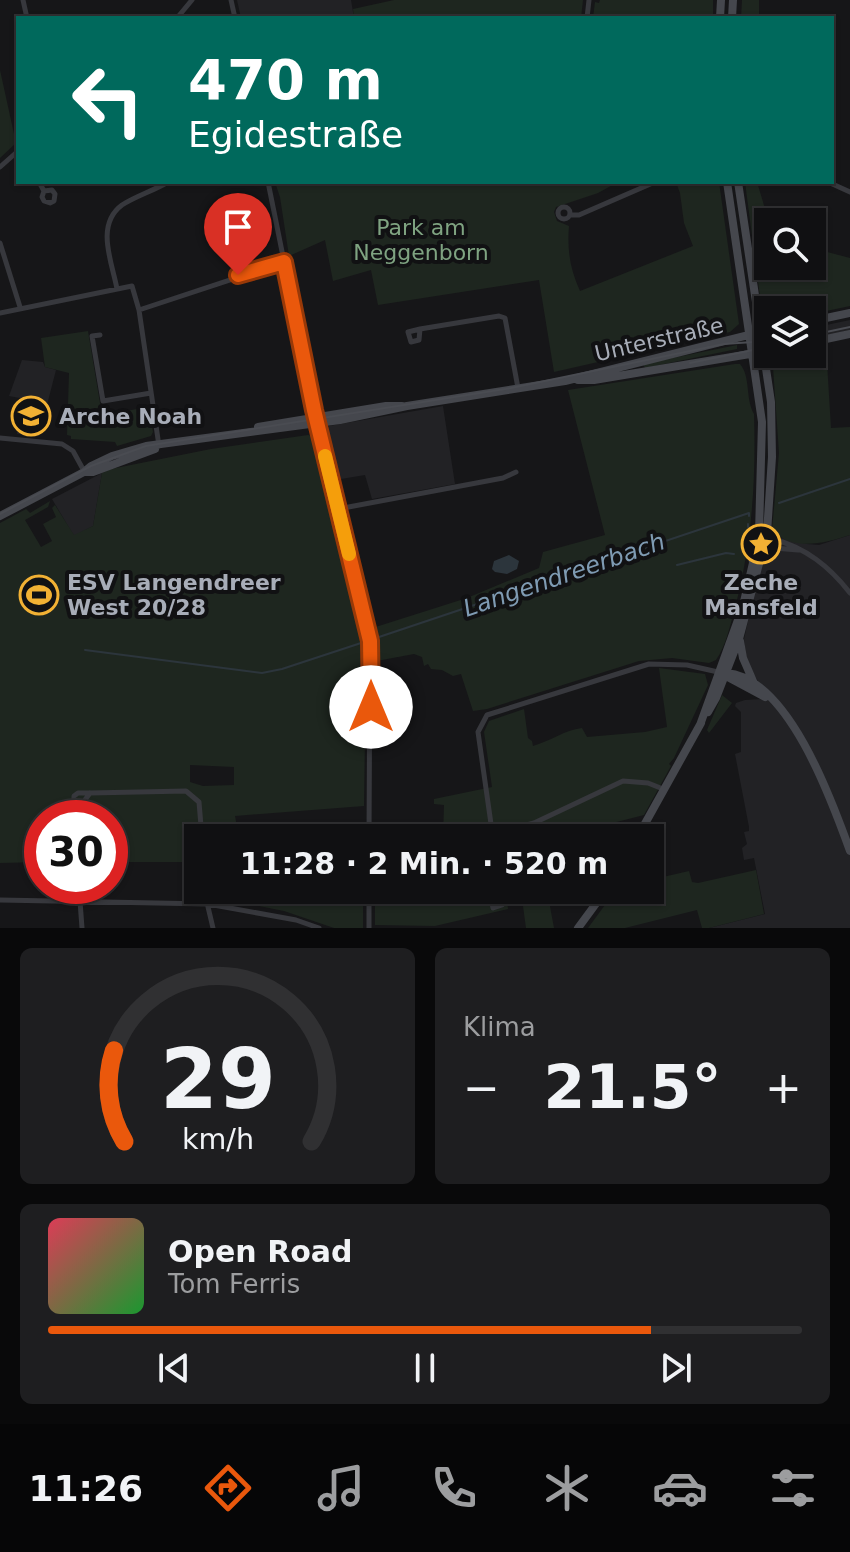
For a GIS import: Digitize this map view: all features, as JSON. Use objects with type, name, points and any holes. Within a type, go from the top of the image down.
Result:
[{"type":"main road","points":[[727,184],[762,422],[770,554],[758,554]]},
{"type":"main road","points":[[738,184],[759,296]]},
{"type":"main road","points":[[826,318],[850,313]]},
{"type":"main road","name":"Unterstraße","points":[[0,516],[85,472],[93,472],[159,446],[386,406],[407,406],[565,381],[754,334]]},
{"type":"main road","points":[[826,339],[850,334]]},
{"type":"main road","name":"Unterstraße","points":[[565,381],[594,380],[753,353]]},
{"type":"main road","points":[[768,368],[772,440],[768,538]]},
{"type":"main road","points":[[724,674],[739,639],[758,554],[751,542],[768,538]]},
{"type":"main road","points":[[645,824],[716,698],[758,554]]},
{"type":"main road","points":[[739,639],[753,681],[776,703],[809,754],[850,851]]},
{"type":"main road","points":[[724,674],[753,681]]},
{"type":"main road","points":[[724,674],[776,703]]},
{"type":"main road","points":[[578,928],[596,904]]},
{"type":"street","points":[[0,167],[16,153]]},
{"type":"street","points":[[40,184],[44,191]]},
{"type":"street","points":[[117,289],[107,234],[112,217],[124,204],[164,184]]},
{"type":"street","points":[[268,184],[317,420],[371,649],[369,824]]},
{"type":"street","points":[[570,215],[579,215],[650,184]]},
{"type":"street","points":[[0,243],[20,307]]},
{"type":"street","points":[[139,310],[284,262]]},
{"type":"street","points":[[0,313],[132,286],[139,310],[159,446]]},
{"type":"street","points":[[420,329],[417,342],[408,340],[408,332],[420,329],[499,316],[505,318],[518,389]]},
{"type":"street","points":[[100,335],[92,336],[103,401],[151,393]]},
{"type":"street","points":[[0,438],[62,444],[73,451],[85,472]]},
{"type":"street","points":[[338,509],[503,478],[516,472]]},
{"type":"street","points":[[768,538],[803,550],[826,565],[850,593]]},
{"type":"street","points":[[491,824],[478,732],[481,722],[490,713],[649,664],[687,665],[724,674]]},
{"type":"street","points":[[531,824],[623,781],[648,783],[665,790]]},
{"type":"street","points":[[90,793],[80,805],[73,800],[78,793],[186,791],[196,797],[200,805],[201,824]]},
{"type":"street","points":[[0,900],[24,900]]},
{"type":"street","points":[[128,902],[184,903]]},
{"type":"street","points":[[80,904],[82,928]]},
{"type":"street","points":[[213,928],[208,904],[296,920],[319,928]]},
{"type":"street","points":[[369,904],[369,928]]},
{"type":"shaded area","points":[[237,0],[351,0],[354,16],[241,16]]},
{"type":"shaded area","points":[[850,320],[850,330],[826,336],[826,325]]},
{"type":"shaded area","name":"Arche Noah","points":[[22,360],[43,362],[45,367],[56,370],[39,436],[17,434],[20,398],[9,396]]},
{"type":"shaded area","points":[[443,406],[455,484],[372,499],[365,475],[335,480],[324,434],[329,426]]},
{"type":"shaded area","points":[[102,473],[93,526],[74,536],[52,499]]},
{"type":"shaded area","points":[[850,535],[850,928],[709,928],[765,914],[754,858],[744,860],[742,848],[747,844],[744,832],[749,831],[749,827],[735,754],[741,752],[741,712],[736,703],[764,699],[747,662],[744,639],[762,561],[777,551],[778,537],[819,545]]},
{"type":"shaded area","points":[[509,555],[519,561],[517,569],[507,574],[492,569],[494,561]]},
{"type":"green space","points":[[394,0],[583,0],[581,16],[354,16],[353,9]]},
{"type":"green space","points":[[600,0],[713,0],[713,16],[593,16],[595,2],[599,3]]},
{"type":"green space","points":[[742,0],[759,0],[759,16],[741,16]]},
{"type":"green space","points":[[0,70],[16,143],[0,158]]},
{"type":"green space","name":"Park am Neggenborn","points":[[276,184],[614,184],[556,207],[554,212],[557,221],[569,226],[570,259],[580,291],[693,246],[684,223],[677,184],[719,184],[739,324],[730,332],[554,372],[539,280],[378,305],[371,270],[333,281],[325,240],[289,256]]},
{"type":"green space","points":[[745,184],[758,184],[765,208],[754,208],[754,251]]},
{"type":"green space","points":[[826,252],[850,258],[850,306],[826,311],[826,296],[760,296],[758,280],[826,280]]},
{"type":"green space","points":[[88,331],[102,415],[149,407],[151,436],[117,446],[115,442],[71,439],[67,435],[69,373],[45,367],[41,338]]},
{"type":"green space","points":[[737,345],[737,349],[645,368],[643,364]]},
{"type":"green space","points":[[826,346],[831,428],[850,427],[850,535],[810,544],[790,541],[772,530],[779,453],[773,368],[826,368]]},
{"type":"green space","points":[[740,364],[754,414],[752,512],[735,608],[716,660],[709,663],[672,658],[639,661],[473,711],[461,674],[453,676],[431,669],[428,664],[424,666],[422,657],[414,654],[366,663],[364,806],[235,816],[236,824],[184,824],[184,862],[128,862],[128,800],[24,800],[24,862],[0,863],[0,523],[26,509],[30,513],[50,501],[48,507],[25,520],[41,547],[52,541],[43,524],[56,517],[52,508],[55,505],[74,535],[93,526],[102,473],[111,469],[211,449],[308,435],[315,437],[363,631],[467,598],[539,568],[543,552],[605,535],[568,390]],"holes":[[[190,765],[234,767],[234,785],[203,786],[190,782]]]},
{"type":"green space","points":[[659,668],[705,674],[708,685],[669,764],[671,766],[644,815],[609,824],[443,824],[444,805],[434,804],[434,799],[492,787],[484,732],[489,721],[524,709],[528,738],[533,746],[582,728],[587,737],[667,727]]},
{"type":"green space","points":[[722,695],[732,703],[709,733],[707,730]]},
{"type":"green space","points":[[756,870],[764,914],[709,928],[702,928],[697,910],[625,928],[588,928],[606,904],[664,904],[664,877],[689,871],[692,882]]},
{"type":"green space","points":[[248,904],[363,904],[363,928],[334,928],[284,911]]},
{"type":"green space","points":[[375,904],[507,904],[508,909],[435,926],[375,925]]},
{"type":"green space","points":[[523,904],[550,904],[554,928],[526,928]]},
{"type":"waterway","name":"Langendreerbach","points":[[779,503],[850,479]]},
{"type":"waterway","name":"Langendreerbach","points":[[379,637],[749,513],[749,516]]},
{"type":"waterway","points":[[677,565],[726,553],[734,554]]},
{"type":"waterway","name":"Langendreerbach","points":[[85,650],[262,673],[361,643]]},
{"type":"tram line","points":[[826,332],[850,327]]},
{"type":"tram line","points":[[0,514],[91,466],[146,446],[511,388],[724,344],[754,342]]},
{"type":"tram line","points":[[690,363],[753,350]]},
{"type":"slow traffic","points":[[325,456],[349,554]]},
{"type":"place","name":"Arche Noah","points":[[31,416]]},
{"type":"place","name":"Zeche Mansfeld","points":[[761,544]]},
{"type":"place","name":"ESV Langendreer West 20/28","points":[[39,595]]},
{"type":"route","points":[[238,275],[284,262],[314,410],[370,641],[371,707]]}]
